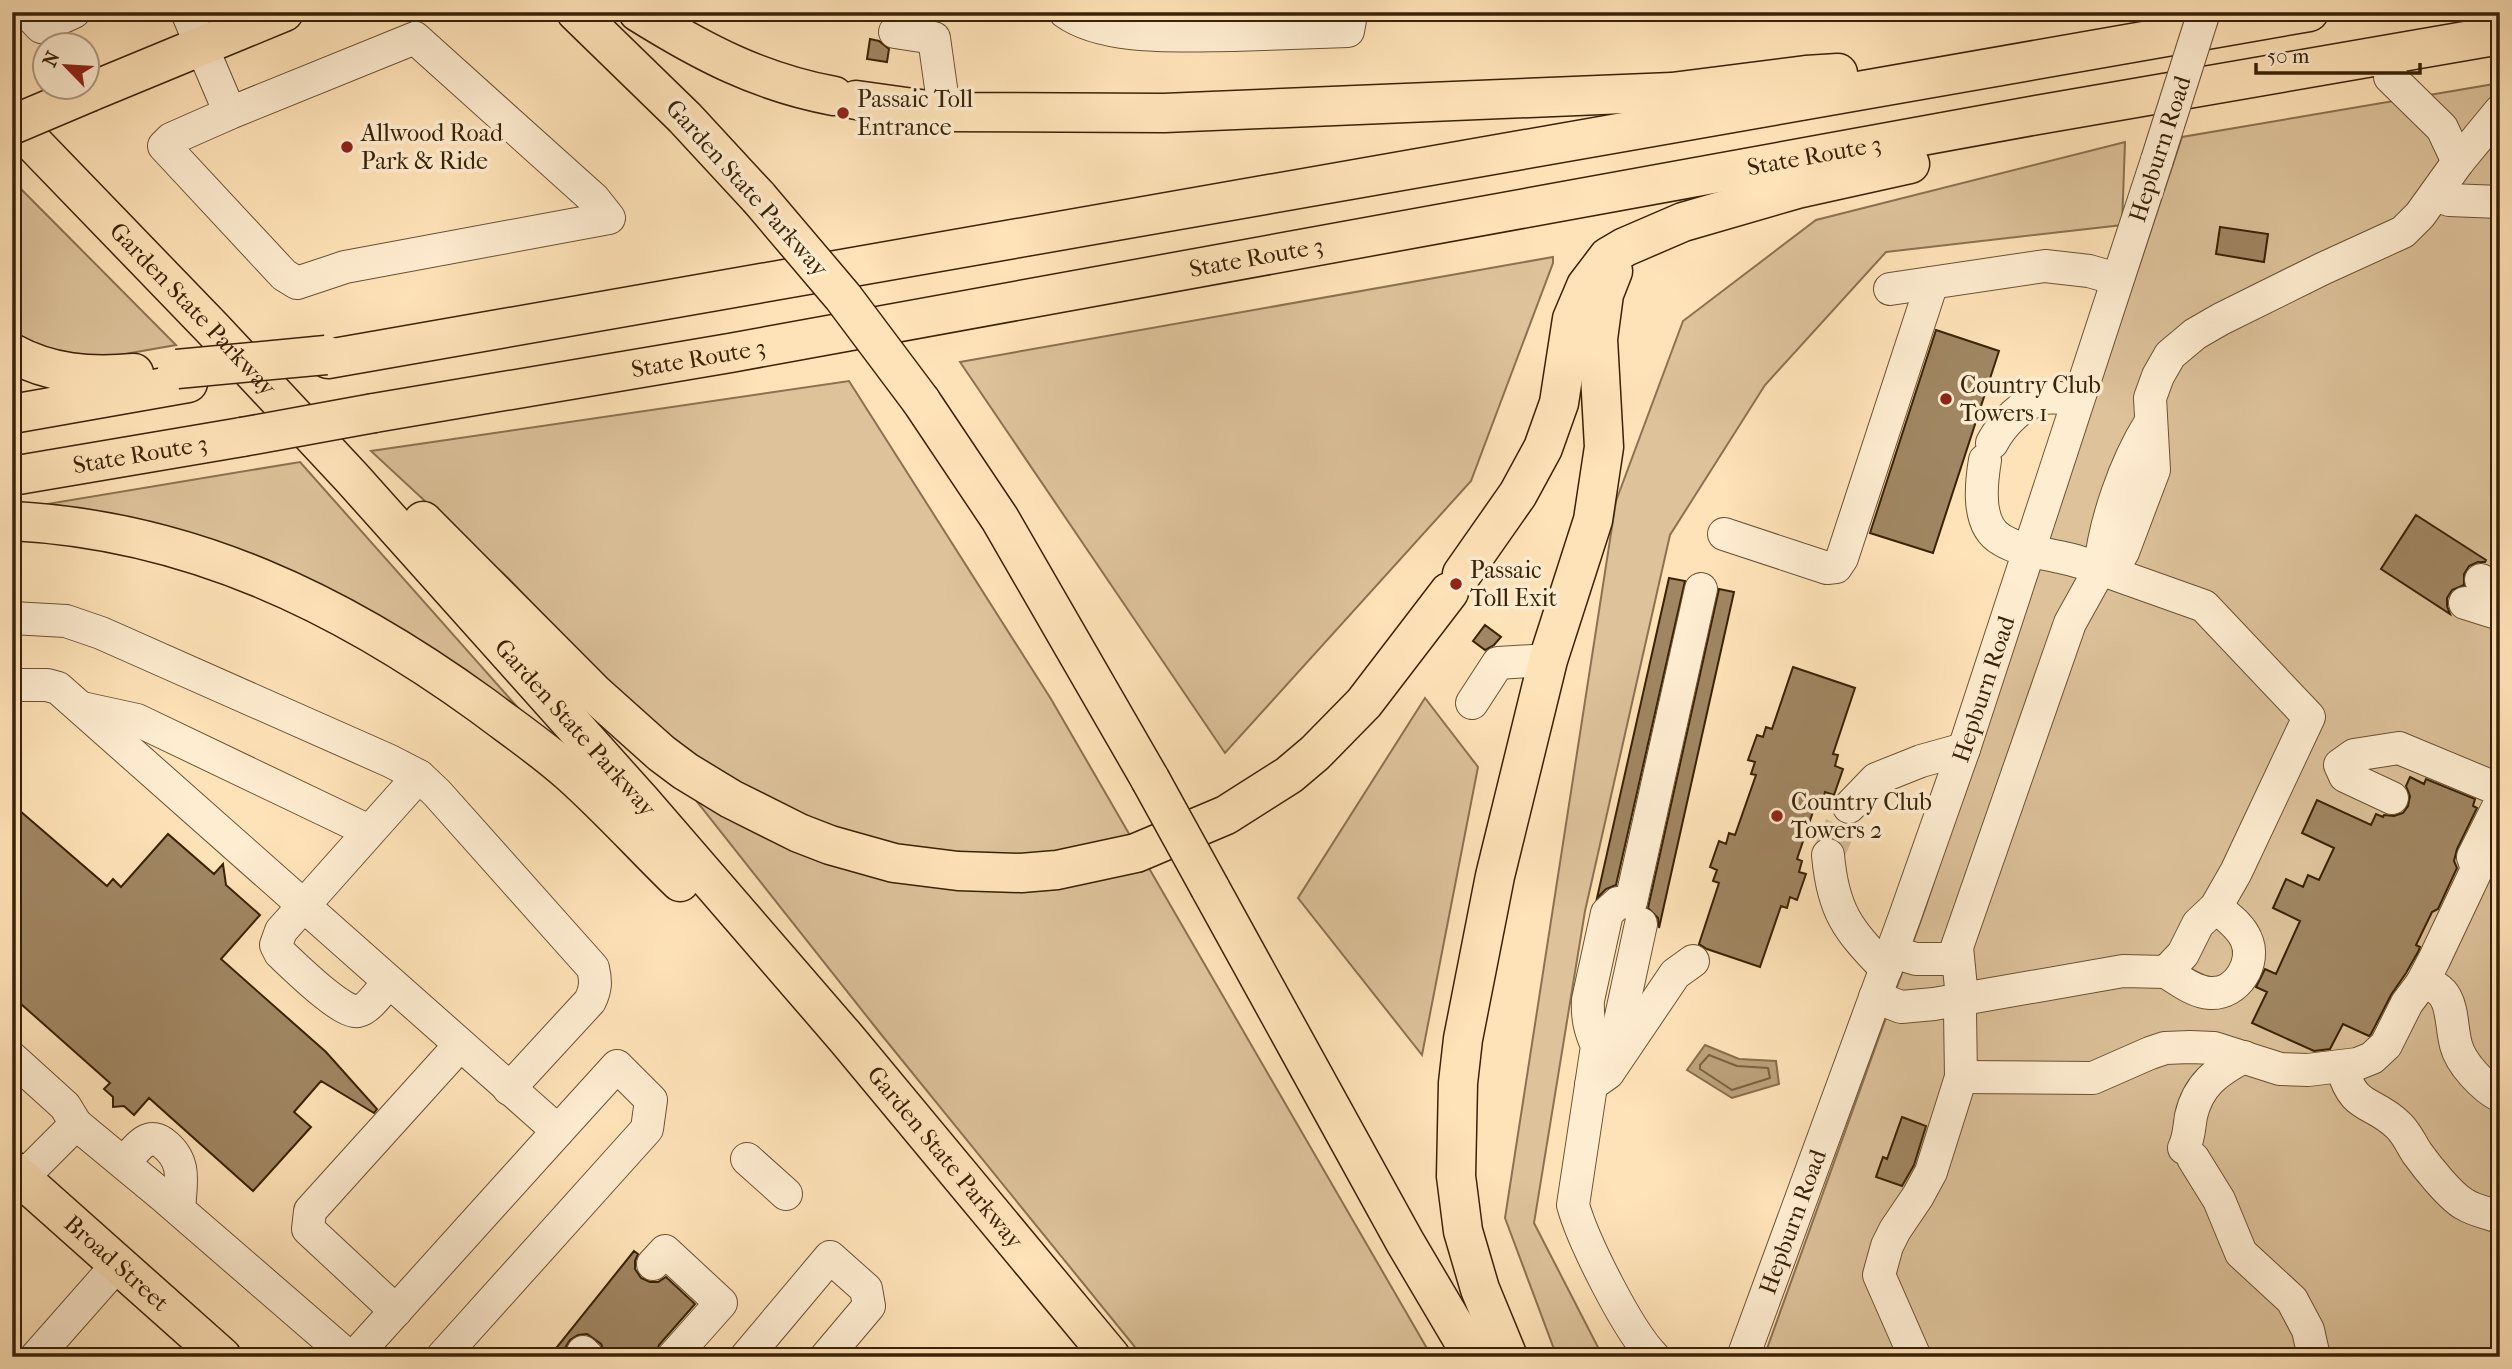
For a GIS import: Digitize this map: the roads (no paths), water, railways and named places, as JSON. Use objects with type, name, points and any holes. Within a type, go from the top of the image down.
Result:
[{"type":"main road","points":[[12,123],[284,12]]},
{"type":"main road","points":[[557,12],[749,187]]},
{"type":"main road","name":"Garden State Parkway","points":[[576,12],[656,88],[749,187],[843,297],[921,401],[1000,519],[1150,779],[1405,1242],[1473,1357]]},
{"type":"main road","points":[[638,12],[728,64],[775,83],[845,98],[952,112],[1164,113],[1524,100],[1672,92],[1806,75],[2011,65]]},
{"type":"main road","points":[[12,414],[183,376],[375,351],[2309,12]]},
{"type":"main road","name":"State Route 3","points":[[12,477],[730,353],[1900,140],[2500,35]]},
{"type":"main road","points":[[212,328],[399,497],[594,693],[661,753],[730,799],[799,833],[894,863],[957,872],[1021,873],[1057,870],[1136,853],[1226,815],[1289,775],[1315,753],[1364,703],[1456,583],[1532,472],[1559,402],[1572,319],[1586,286],[1608,257],[1683,222],[1878,170],[2082,129],[2500,59]]},
{"type":"main road","name":"Garden State Parkway","points":[[12,123],[212,328],[352,478],[633,792],[887,1088],[1111,1357]]},
{"type":"main road","points":[[1508,1357],[1480,1289],[1463,1231],[1456,1176],[1456,1119],[1464,1039],[1495,876],[1548,660],[1593,520],[1603,468],[1598,339],[1604,294],[1616,265],[1626,252],[1646,238]]},
{"type":"main road","points":[[12,352],[32,363],[75,374],[183,376]]},
{"type":"main road","points":[[12,521],[51,523],[146,540],[246,570],[320,603],[427,666],[535,745],[597,798],[887,1088]]},
{"type":"main road","name":"Broad Street","points":[[17,1174],[222,1357]]},
{"type":"street","points":[[27,12],[41,27],[74,12]]},
{"type":"street","points":[[187,12],[230,113]]},
{"type":"street","points":[[1065,12],[1073,18],[1114,31],[1228,24],[1348,31],[1348,12]]},
{"type":"street","name":"Hepburn Road","points":[[1743,1357],[1885,973],[1964,749],[2204,12]]},
{"type":"street","points":[[895,32],[934,38],[942,95],[952,112]]},
{"type":"street","points":[[415,38],[594,199],[609,218],[345,267],[297,283],[284,275],[164,146],[171,139],[230,113],[415,38]]},
{"type":"street","points":[[2390,78],[2442,128],[2458,162]]},
{"type":"street","points":[[1915,1357],[1879,1275],[1887,1246],[1895,1230],[1931,1172],[1961,1077],[1962,998],[1957,947],[2091,566],[2108,490],[2130,487],[2134,449],[2150,423],[2150,398],[2158,376],[2170,355],[2195,334],[2322,269],[2403,232],[2436,195],[2458,162],[2497,117]]},
{"type":"street","points":[[2436,195],[2449,200],[2500,202]]},
{"type":"street","points":[[1890,289],[2045,266],[2089,271],[2117,279]]},
{"type":"street","points":[[1724,534],[1827,568],[1836,567],[1842,558],[1932,283]]},
{"type":"street","points":[[2078,400],[2048,397],[2040,399],[2018,411],[1998,431],[1988,452],[1980,484],[1985,517],[1993,532],[2000,540],[2028,550],[2091,566],[2204,606],[2309,717],[2236,872],[2216,907],[2199,924],[2183,954],[2166,972]]},
{"type":"street","points":[[1599,1068],[1590,1030],[1588,1000],[1607,914],[1618,903],[1631,902],[1701,589]]},
{"type":"street","points":[[2500,605],[2473,591],[2500,614]]},
{"type":"street","points":[[12,618],[66,621],[101,634],[419,776],[437,793],[593,968],[596,980],[595,992],[590,1001],[509,1089]]},
{"type":"street","points":[[1472,703],[1498,663],[1548,660]]},
{"type":"street","points":[[12,685],[58,688],[558,1131]]},
{"type":"street","points":[[81,707],[137,720],[369,831]]},
{"type":"street","points":[[2392,798],[2344,776],[2340,765],[2354,755],[2399,748],[2500,790]]},
{"type":"street","points":[[1849,807],[1876,779],[1921,761],[1964,749]]},
{"type":"street","points":[[389,982],[361,1010],[355,1012],[341,1006],[280,953],[276,945],[281,931],[303,905],[419,776]]},
{"type":"street","points":[[1961,1077],[2093,1078],[2165,1048],[2214,1048],[2280,1069],[2342,1067],[2357,1065],[2372,1058],[2386,1045],[2407,1003],[2422,983],[2477,869],[2473,857],[2500,803]]},
{"type":"street","points":[[1828,855],[1830,886],[1841,914],[1855,937],[1885,973],[1901,1007],[1934,1004],[2123,971],[2166,972],[2211,994],[2222,992],[2239,982],[2251,956],[2247,940],[2238,926],[2216,907]]},
{"type":"street","points":[[1633,922],[1599,1068],[1573,1205],[1578,1223],[1608,1283],[1629,1321],[1654,1357]]},
{"type":"street","points":[[1885,973],[1916,959],[1957,959]]},
{"type":"street","points":[[1599,1068],[1675,974],[1693,961]]},
{"type":"street","points":[[2422,983],[2435,985],[2445,996],[2459,1054],[2482,1082],[2500,1096]]},
{"type":"street","points":[[396,1311],[308,1229],[310,1211],[460,1045]]},
{"type":"street","points":[[2244,1057],[2218,1070],[2202,1088],[2194,1102],[2188,1153],[2219,1200],[2241,1253],[2292,1300],[2308,1330],[2314,1357]]},
{"type":"street","points":[[12,1058],[65,1106],[76,1124],[351,1357],[396,1311],[617,1066],[652,1100],[647,1129],[442,1357]]},
{"type":"street","points":[[2342,1067],[2353,1095],[2398,1125],[2452,1195],[2472,1208],[2500,1217]]},
{"type":"street","points":[[17,1174],[76,1124]]},
{"type":"street","points":[[747,1159],[786,1194]]},
{"type":"street","points":[[659,1257],[698,1293],[721,1303],[673,1357]]},
{"type":"street","points":[[746,1357],[830,1257],[866,1289],[869,1306],[826,1357]]},
{"type":"street","points":[[36,1357],[118,1264]]},
{"type":"water","points":[[1705,1045],[1739,1059],[1776,1061],[1779,1084],[1732,1098],[1687,1070]]},
{"type":"tunnel","points":[[1828,855],[1849,807]]},
{"type":"place","name":"Passaic Toll Entrance","points":[[843,113]]},
{"type":"place","name":"Allwood Road Park & Ride","points":[[347,147]]},
{"type":"place","name":"Country Club Towers 1","points":[[1946,399]]},
{"type":"place","name":"Passaic Toll Exit","points":[[1456,584]]},
{"type":"place","name":"Country Club Towers 2","points":[[1777,816]]}]
